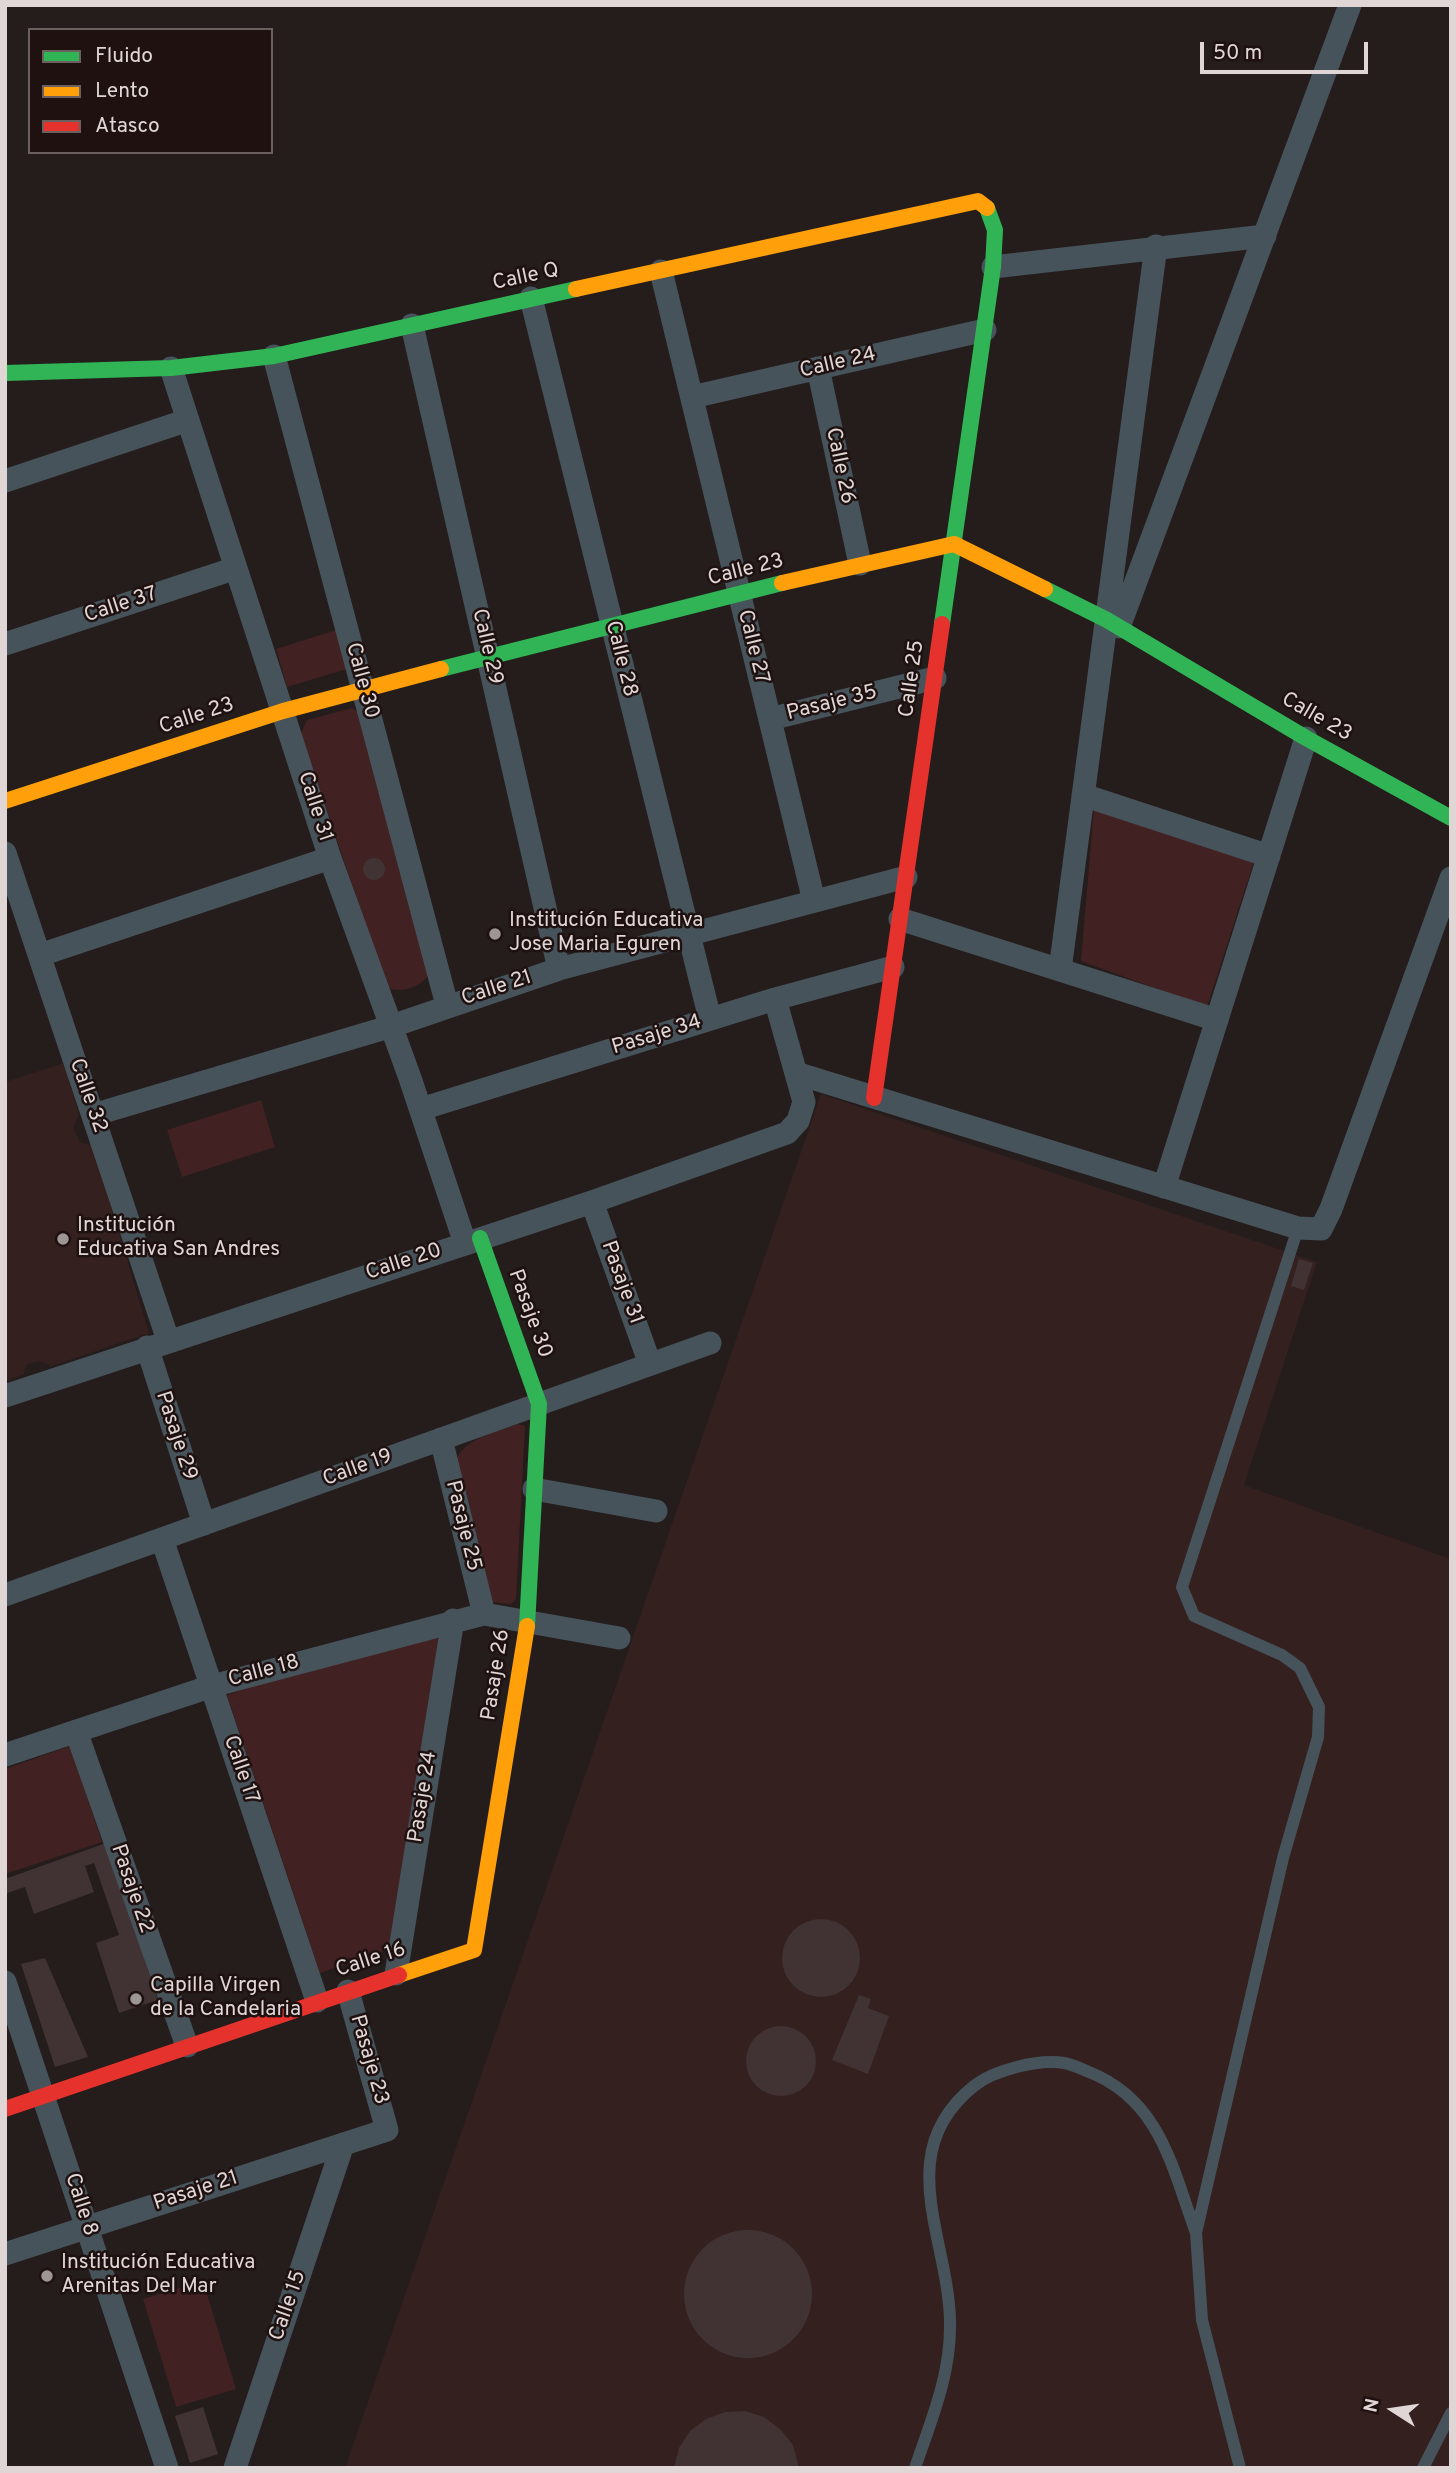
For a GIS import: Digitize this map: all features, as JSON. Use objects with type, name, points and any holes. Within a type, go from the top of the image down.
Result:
[{"type":"street","points":[[1113,623],[1265,236],[1350,5]]},
{"type":"street","name":"Calle Q","points":[[5,373],[171,368],[274,356],[978,201],[989,206],[995,216],[993,267]]},
{"type":"street","points":[[993,267],[1156,246],[1265,236]]},
{"type":"street","points":[[1060,970],[1083,795],[1113,623],[1156,246]]},
{"type":"street","name":"Calle 25","points":[[874,1098],[993,267]]},
{"type":"street","name":"Calle 27","points":[[661,271],[814,901]]},
{"type":"street","name":"Calle 28","points":[[531,298],[710,1020]]},
{"type":"street","name":"Calle 29","points":[[412,325],[559,969]]},
{"type":"street","name":"Calle 24","points":[[692,397],[985,330]]},
{"type":"street","name":"Calle 30","points":[[274,356],[447,1006]]},
{"type":"street","name":"Calle 31","points":[[171,368],[330,858],[472,1241]]},
{"type":"street","name":"Calle 26","points":[[818,368],[860,564]]},
{"type":"street","points":[[5,481],[188,420]]},
{"type":"street","name":"Calle 23","points":[[5,801],[283,711],[364,688],[860,564],[954,544],[1113,623],[1306,738],[1451,818]]},
{"type":"street","name":"Calle 37","points":[[5,644],[236,568]]},
{"type":"street","name":"Pasaje 35","points":[[770,719],[934,678]]},
{"type":"street","points":[[1164,1187],[1306,738]]},
{"type":"street","points":[[1083,795],[1269,856]]},
{"type":"street","name":"Calle 32","points":[[5,853],[93,1115],[158,1344]]},
{"type":"street","points":[[40,955],[330,858]]},
{"type":"street","name":"Calle 21","points":[[93,1115],[392,1026],[559,969],[906,877]]},
{"type":"street","points":[[775,999],[799,1074],[1298,1228],[1321,1229],[1331,1209],[1451,878]]},
{"type":"street","points":[[900,919],[1217,1020]]},
{"type":"street","name":"Pasaje 34","points":[[421,1109],[775,999],[893,967]]},
{"type":"street","name":"Calle 20","points":[[5,1396],[592,1202],[787,1133],[799,1121],[804,1102],[799,1074]]},
{"type":"street","name":"Pasaje 31","points":[[592,1202],[650,1364]]},
{"type":"street","name":"Pasaje 30","points":[[472,1241],[539,1404]]},
{"type":"street","name":"Calle 19","points":[[5,1595],[710,1342]]},
{"type":"street","name":"Pasaje 29","points":[[158,1344],[204,1524]]},
{"type":"street","name":"Pasaje 26","points":[[474,1950],[527,1623],[539,1404]]},
{"type":"street","name":"Pasaje 25","points":[[441,1439],[484,1614]]},
{"type":"street","points":[[534,1489],[656,1511]]},
{"type":"street","name":"Calle 17","points":[[162,1539],[317,2001]]},
{"type":"street","name":"Calle 18","points":[[5,1755],[212,1686],[453,1620],[484,1614],[618,1638]]},
{"type":"street","name":"Pasaje 24","points":[[396,1974],[453,1620]]},
{"type":"street","name":"Pasaje 22","points":[[76,1731],[187,2046]]},
{"type":"street","name":"Calle 16","points":[[5,2109],[396,1974],[474,1950]]},
{"type":"street","name":"Calle 8","points":[[5,1982],[167,2468]]},
{"type":"street","name":"Pasaje 23","points":[[348,1991],[387,2130]]},
{"type":"street","name":"Pasaje 21","points":[[5,2254],[387,2130]]},
{"type":"street","name":"Calle 15","points":[[235,2468],[343,2144]]},
{"type":"lane","points":[[1196,2233],[1283,1858],[1318,1737],[1319,1707],[1300,1668],[1282,1655],[1194,1616],[1182,1587],[1298,1228]]},
{"type":"lane","points":[[915,2468],[944,2384],[951,2323],[927,2172],[937,2131],[957,2099],[988,2075],[1026,2066],[1064,2063],[1112,2081],[1146,2111],[1166,2150],[1196,2233],[1202,2320],[1240,2468]]},
{"type":"lane","points":[[1423,2468],[1451,2413]]},
{"type":"shaded area","points":[[336,630],[347,669],[287,687],[276,649]]},
{"type":"shaded area","points":[[352,708],[361,714],[428,975],[421,983],[403,990],[386,986],[301,733],[307,720]]},
{"type":"shaded area","points":[[1095,796],[1258,849],[1207,1007],[1081,961]]},
{"type":"shaded area","name":"Institución Educativa San Andres","points":[[64,1063],[79,1115],[73,1127],[80,1142],[93,1146],[149,1333],[52,1366],[38,1361],[26,1365],[24,1374],[5,1381],[5,1082]]},
{"type":"shaded area","points":[[821,1094],[1317,1262],[1244,1485],[1451,1559],[1451,2468],[345,2468]]},
{"type":"shaded area","points":[[261,1100],[275,1147],[182,1177],[167,1130]]},
{"type":"shaded area","points":[[518,1424],[525,1426],[516,1599],[511,1604],[490,1602],[455,1462],[465,1447],[473,1442]]},
{"type":"shaded area","points":[[441,1622],[392,1948],[320,1973],[227,1695]]},
{"type":"shaded area","points":[[70,1746],[102,1842],[5,1874],[5,1769]]},
{"type":"shaded area","points":[[203,2281],[236,2389],[176,2407],[143,2299]]},
{"type":"building","points":[[374,858],[382,861],[385,869],[382,877],[374,880],[366,877],[363,869],[366,861]]},
{"type":"building","points":[[1299,1259],[1313,1263],[1304,1290],[1291,1286]]},
{"type":"building","points":[[106,1843],[158,2000],[119,2013],[96,1943],[119,1935],[94,1863],[85,1866],[94,1892],[34,1914],[25,1887],[5,1894],[5,1879]]},
{"type":"building","points":[[821,1919],[836,1922],[853,1936],[860,1958],[857,1973],[843,1990],[821,1997],[806,1994],[789,1980],[782,1958],[785,1943],[799,1926]]},
{"type":"building","points":[[45,1958],[88,2057],[55,2067],[21,1964]]},
{"type":"building","points":[[859,1995],[871,1999],[868,2008],[889,2016],[868,2074],[832,2060]]},
{"type":"building","points":[[781,2026],[806,2036],[816,2061],[806,2086],[781,2096],[756,2086],[746,2061],[756,2036]]},
{"type":"building","points":[[748,2230],[773,2235],[793,2249],[807,2269],[812,2294],[807,2319],[793,2339],[773,2353],[748,2358],[723,2353],[703,2339],[689,2319],[684,2294],[689,2269],[703,2249],[723,2235]]},
{"type":"building","points":[[203,2407],[218,2454],[190,2463],[175,2416]]},
{"type":"building","points":[[745,2411],[764,2417],[780,2429],[793,2445],[799,2468],[674,2468],[679,2448],[690,2431],[706,2419],[725,2412]]},
{"type":"traffic: fast","points":[[942,624],[993,267],[995,230],[987,208]]},
{"type":"traffic: fast","points":[[5,373],[171,368],[274,356],[576,289]]},
{"type":"traffic: fast","points":[[441,669],[782,583]]},
{"type":"traffic: fast","points":[[1045,589],[1107,620],[1306,738],[1451,818]]},
{"type":"traffic: fast","points":[[480,1238],[539,1404],[527,1626]]},
{"type":"traffic: slow","points":[[576,289],[978,201],[987,208]]},
{"type":"traffic: slow","points":[[782,583],[954,544],[1045,589]]},
{"type":"traffic: slow","points":[[5,801],[283,711],[441,669]]},
{"type":"traffic: slow","points":[[399,1975],[474,1950],[527,1626]]},
{"type":"traffic: jam","points":[[874,1098],[942,624]]},
{"type":"traffic: jam","points":[[5,2109],[399,1975]]},
{"type":"place","name":"Institución Educativa Jose Maria Eguren","points":[[495,934]]},
{"type":"place","name":"Institución Educativa San Andres","points":[[63,1239]]},
{"type":"place","name":"Capilla Virgen de la Candelaria","points":[[136,1999]]},
{"type":"place","name":"Institución Educativa Arenitas Del Mar","points":[[47,2276]]}]
